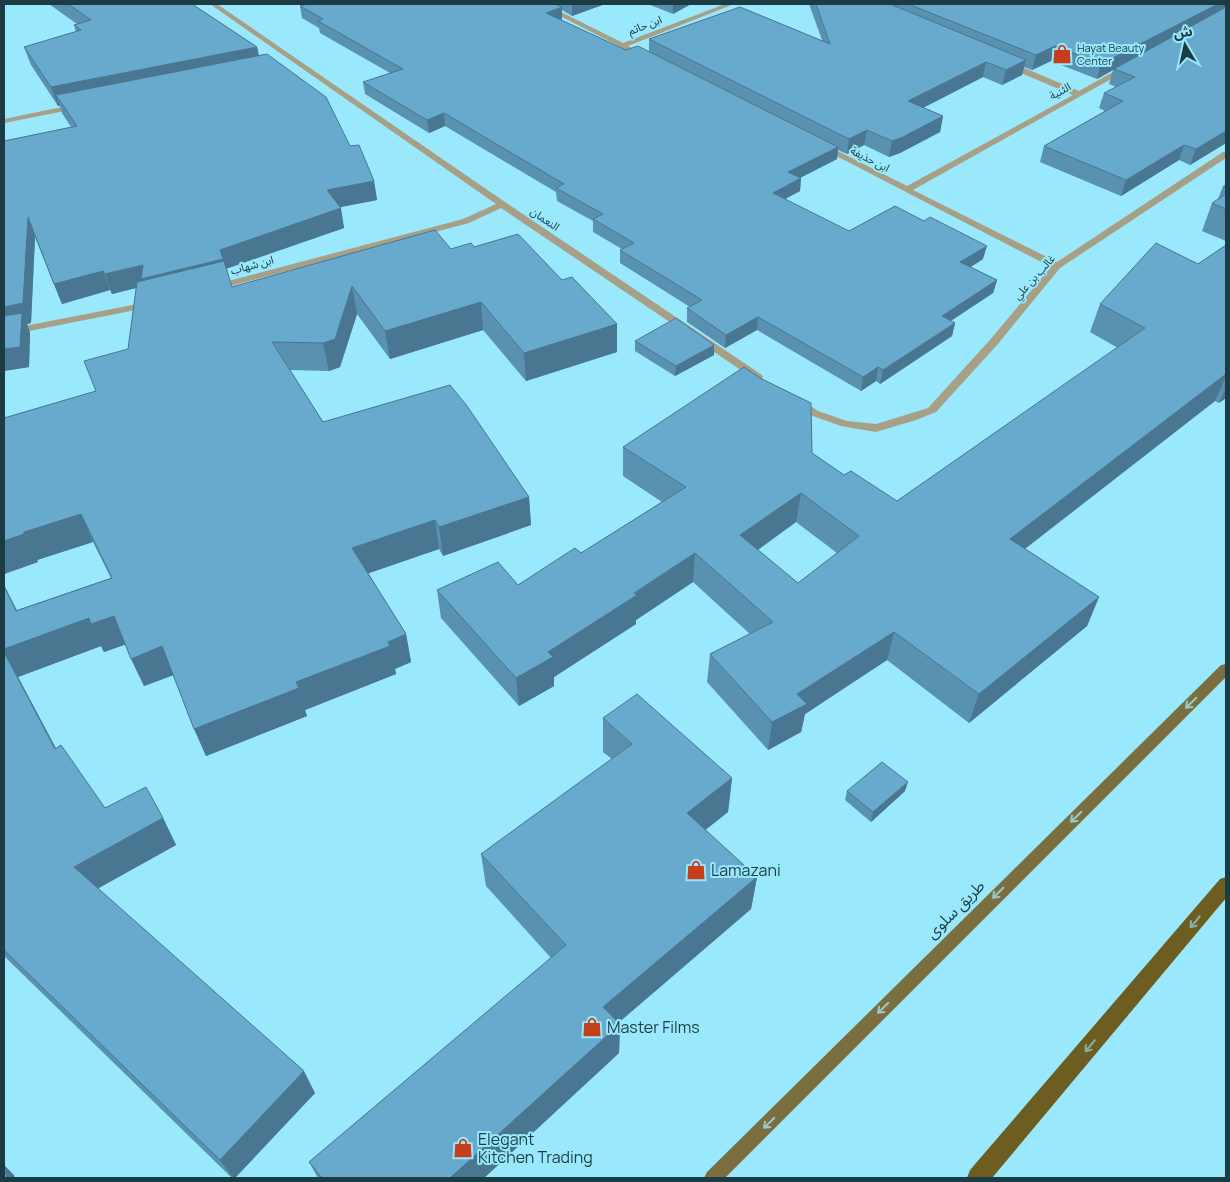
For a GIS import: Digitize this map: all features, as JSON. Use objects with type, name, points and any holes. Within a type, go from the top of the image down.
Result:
[{"type":"highway","points":[[978,1178],[1226,885]]},
{"type":"main road","name":"طريق سلوى","points":[[713,1178],[1226,669]]},
{"type":"street","name":"النعمان","points":[[213,4],[295,63],[765,381]]},
{"type":"street","points":[[540,4],[649,59]]},
{"type":"street","name":"ابن حاتم","points":[[622,46],[731,4]]},
{"type":"street","points":[[997,60],[1078,94]]},
{"type":"street","name":"الثنية","points":[[906,190],[1130,66]]},
{"type":"street","points":[[4,121],[86,104]]},
{"type":"street","name":"ابن حذيفة","points":[[818,145],[1057,266]]},
{"type":"street","name":"غالب بن علي","points":[[789,397],[814,413],[844,424],[876,428],[932,410],[993,343],[1057,266],[1226,154]]},
{"type":"street","name":"ابن شهاب","points":[[208,290],[466,221],[502,204]]},
{"type":"street","points":[[4,333],[160,302]]},
{"type":"building","points":[[68,4],[192,4],[257,47],[51,87],[24,47],[81,30],[74,25],[91,20]]},
{"type":"building","points":[[308,4],[555,4],[562,7],[546,13],[626,50],[638,46],[838,147],[788,172],[801,178],[773,193],[849,231],[895,206],[924,221],[930,217],[987,246],[960,262],[997,280],[942,316],[955,323],[883,370],[878,367],[863,377],[758,317],[726,335],[687,308],[702,300],[620,250],[634,243],[593,219],[603,214],[556,188],[564,184],[444,113],[427,120],[363,82],[403,69],[318,21],[323,19],[300,6]]},
{"type":"building","points":[[816,4],[890,4],[1026,60],[1006,70],[986,62],[908,101],[943,116],[903,137],[892,141],[867,130],[849,139],[649,39],[740,7],[830,44]]},
{"type":"building","points":[[908,4],[1218,4],[1101,64],[1055,46],[1036,55]]},
{"type":"building","points":[[1226,7],[1226,131],[1196,149],[1184,145],[1126,180],[1044,146],[1123,101],[1104,93],[1135,77],[1114,69]]},
{"type":"building","points":[[267,54],[326,97],[350,146],[359,145],[374,181],[327,190],[341,208],[220,250],[223,259],[141,279],[143,265],[105,274],[103,271],[54,284],[28,217],[23,303],[4,307],[4,141],[77,126],[56,95]]},
{"type":"building","points":[[1226,194],[1226,209],[1212,203]]},
{"type":"building","points":[[435,230],[451,249],[471,243],[474,247],[518,234],[562,280],[572,277],[617,324],[524,353],[481,302],[385,331],[352,286],[335,339],[323,343],[272,342],[323,422],[450,385],[467,406],[529,497],[439,527],[435,520],[352,548],[406,634],[388,642],[390,646],[296,682],[299,688],[194,729],[162,646],[131,659],[114,616],[91,624],[89,618],[4,649],[4,586],[16,611],[112,578],[81,514],[24,532],[24,534],[4,541],[4,418],[96,391],[84,361],[128,349],[137,282],[224,261],[232,287]]},
{"type":"building","points":[[1156,243],[1198,264],[1226,245],[1226,374],[1010,539],[1099,597],[979,694],[894,632],[797,694],[807,704],[772,722],[710,654],[773,622],[695,553],[634,593],[637,595],[548,652],[553,657],[516,678],[437,590],[498,562],[518,585],[575,548],[581,553],[686,487],[623,447],[744,367],[760,378],[811,403],[812,453],[844,475],[851,471],[897,501],[1145,328],[1100,304]],"holes":[[[801,493],[859,536],[798,583],[740,535]]]},
{"type":"building","points":[[22,313],[20,347],[4,349],[4,316]]},
{"type":"building","points":[[676,318],[714,345],[676,366],[635,341]]},
{"type":"building","points":[[4,652],[55,749],[61,745],[105,808],[146,787],[163,818],[74,867],[304,1071],[220,1160],[4,950]]},
{"type":"building","points":[[637,694],[732,778],[687,813],[757,877],[603,1007],[620,1024],[450,1178],[322,1178],[309,1162],[566,945],[481,854],[632,744],[603,718]]},
{"type":"building","points":[[882,762],[908,782],[873,812],[847,791]]},
{"type":"building","points":[[4,1167],[7,1178],[4,1178]]},
{"type":"place","name":"Hayat Beauty Center","points":[[1062,54]]},
{"type":"place","name":"Lamazani","points":[[696,870]]},
{"type":"place","name":"Master Films","points":[[592,1027]]},
{"type":"place","name":"Elegant Kitchen Trading","points":[[463,1148]]}]
